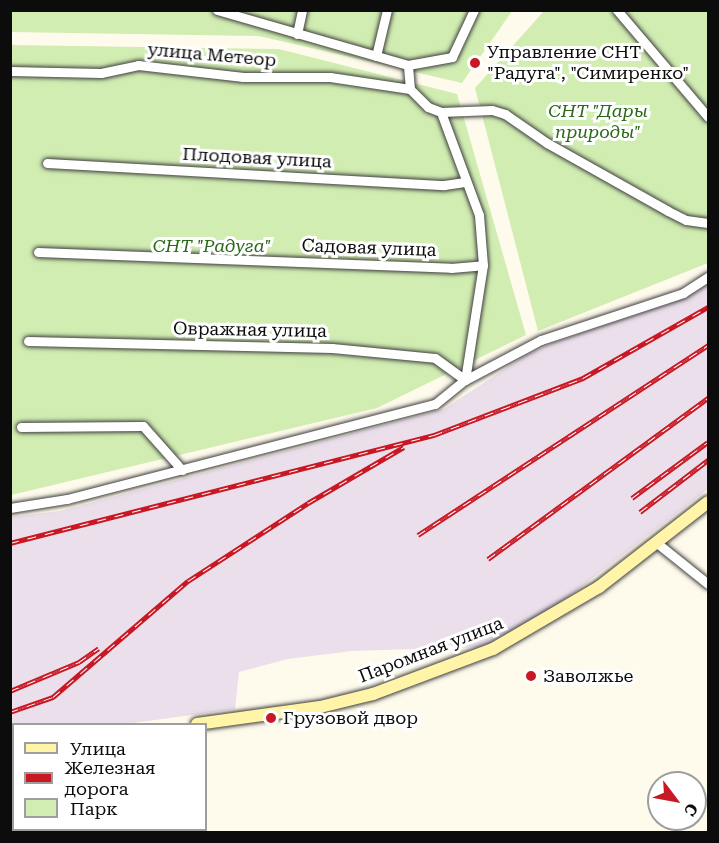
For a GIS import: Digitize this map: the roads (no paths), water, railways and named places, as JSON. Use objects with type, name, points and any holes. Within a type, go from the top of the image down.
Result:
[{"type":"street","points":[[217,10],[408,65],[452,57],[474,10]]},
{"type":"street","points":[[297,34],[302,10]]},
{"type":"street","points":[[376,56],[387,10]]},
{"type":"street","points":[[617,10],[708,117]]},
{"type":"street","name":"улица Метеор","points":[[10,71],[101,73],[138,65],[243,77],[330,77],[410,89]]},
{"type":"street","points":[[408,65],[410,89],[428,107],[441,112],[492,110],[505,114],[547,143],[668,211],[686,220],[708,223]]},
{"type":"street","points":[[441,112],[479,215],[483,265],[465,380]]},
{"type":"street","name":"Плодовая улица","points":[[47,163],[444,185],[465,182]]},
{"type":"street","name":"Садовая улица","points":[[38,252],[451,268],[483,265]]},
{"type":"street","points":[[10,508],[68,499],[435,404],[465,380],[541,340],[683,293],[708,277]]},
{"type":"street","name":"Овражная улица","points":[[28,342],[332,348],[435,358],[465,380]]},
{"type":"street","points":[[21,427],[143,426],[182,470]]},
{"type":"street","name":"Паромная улица","points":[[204,723],[341,702],[396,687],[465,660],[542,622],[599,587],[708,502]]},
{"type":"street","points":[[657,543],[707,580]]},
{"type":"railway","points":[[10,543],[434,435],[583,378],[708,307]]},
{"type":"railway","points":[[418,535],[708,345]]},
{"type":"railway","points":[[488,559],[708,398]]},
{"type":"railway","points":[[632,498],[708,442]]},
{"type":"railway","points":[[10,712],[53,697],[188,581],[308,503],[404,447]]},
{"type":"railway","points":[[640,512],[708,460]]},
{"type":"railway","points":[[10,691],[79,662],[99,648]]},
{"type":"place","name":"Управление СНТ \"Радуга\", \"Симиренко\"","points":[[475,63]]},
{"type":"place","name":"Заволжье","points":[[531,676]]},
{"type":"place","name":"Грузовой двор","points":[[271,718]]},
{"type":"park label","name":"СНТ \"Дары природы\"","points":[[598,122]]},
{"type":"park label","name":"СНТ \"Радуга\"","points":[[212,246]]}]
